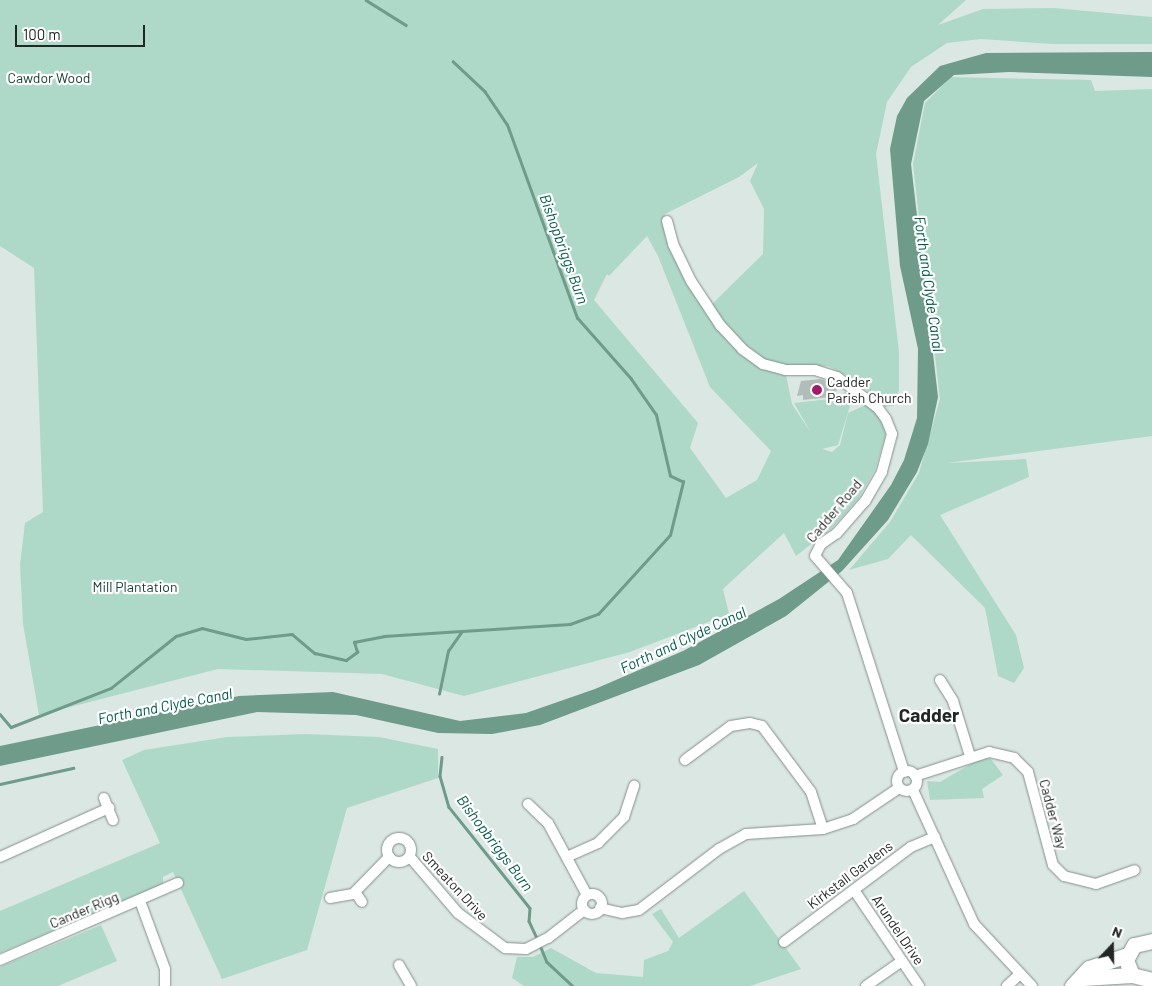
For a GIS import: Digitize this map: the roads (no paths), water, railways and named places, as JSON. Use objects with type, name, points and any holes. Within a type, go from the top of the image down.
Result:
[{"type":"main road","points":[[1077,982],[1089,968],[1127,955],[1134,945],[1150,938]]},
{"type":"main road","points":[[1127,955],[1132,975]]},
{"type":"main road","points":[[1077,982],[1132,975],[1152,980]]},
{"type":"street","name":"Cadder Road","points":[[667,221],[672,244],[691,281],[720,325],[742,349],[771,366],[815,370],[837,377],[878,408],[886,420],[892,434],[882,472],[864,501],[816,552],[821,562],[839,580],[847,593],[904,772]]},
{"type":"street","points":[[940,680],[953,701],[970,756]]},
{"type":"street","points":[[685,760],[731,726],[750,722],[762,726],[811,792],[823,829]]},
{"type":"street","name":"Cadder Way","points":[[916,776],[944,769],[970,756],[990,752],[1014,758],[1028,772],[1053,865],[1064,876],[1096,884],[1135,870]]},
{"type":"street","points":[[899,788],[897,778],[904,772],[916,776],[913,790],[974,924],[1032,986]]},
{"type":"street","points":[[569,856],[598,843],[624,817],[634,786]]},
{"type":"street","points":[[587,895],[582,902],[584,910],[592,913],[600,908],[622,912],[639,910],[719,849],[746,834],[823,829],[853,819],[899,788],[913,790]]},
{"type":"street","points":[[0,857],[106,804],[113,820]]},
{"type":"street","points":[[528,804],[548,823],[569,856],[587,895]]},
{"type":"street","name":"Kirkstall Gardens","points":[[784,942],[911,846],[935,837]]},
{"type":"street","points":[[330,898],[355,892],[389,857],[389,844],[399,838],[410,844],[410,857],[398,863],[389,857]]},
{"type":"street","name":"Smeaton Drive","points":[[410,857],[458,913],[505,948],[526,949],[548,938],[584,910]]},
{"type":"street","name":"Cander Rigg","points":[[0,960],[178,883]]},
{"type":"street","name":"Arundel Drive","points":[[854,890],[919,986]]},
{"type":"street","points":[[355,892],[362,902]]},
{"type":"street","points":[[587,895],[598,897],[600,908]]},
{"type":"street","points":[[140,901],[165,970],[165,986]]},
{"type":"street","points":[[866,986],[902,961]]},
{"type":"street","points":[[399,965],[411,986]]},
{"type":"street","points":[[1007,986],[1020,974]]},
{"type":"waterway","name":"Bishopbriggs Burn","points":[[366,0],[406,25]]},
{"type":"waterway","name":"Bishopbriggs Burn","points":[[439,694],[448,651],[462,631],[570,624],[598,614],[670,535],[683,482],[670,476],[656,415],[631,379],[577,318],[507,125],[485,92],[453,62]]},
{"type":"waterway","points":[[0,714],[11,727],[111,688],[176,636],[202,628],[246,639],[292,634],[315,653],[346,660],[357,652],[354,642],[384,636],[461,631]]},
{"type":"waterway","name":"Bishopbriggs Burn","points":[[442,757],[440,776],[449,807],[530,908],[529,921],[538,940]]},
{"type":"waterway","points":[[0,784],[73,768]]},
{"type":"waterway","name":"Bishopbriggs Burn","points":[[540,945],[547,962],[573,986]]},
{"type":"place","name":"Cadder Parish Church","points":[[817,390]]},
{"type":"district","name":"Cadder","points":[[929,715]]},
{"type":"park label","name":"Cawdor Wood","points":[[49,78]]},
{"type":"park label","name":"Mill Plantation","points":[[135,587]]},
{"type":"water label","name":"Forth and Clyde Canal","points":[[929,284]]},
{"type":"water label","name":"Forth and Clyde Canal","points":[[683,640]]},
{"type":"water label","name":"Forth and Clyde Canal","points":[[165,706]]}]
